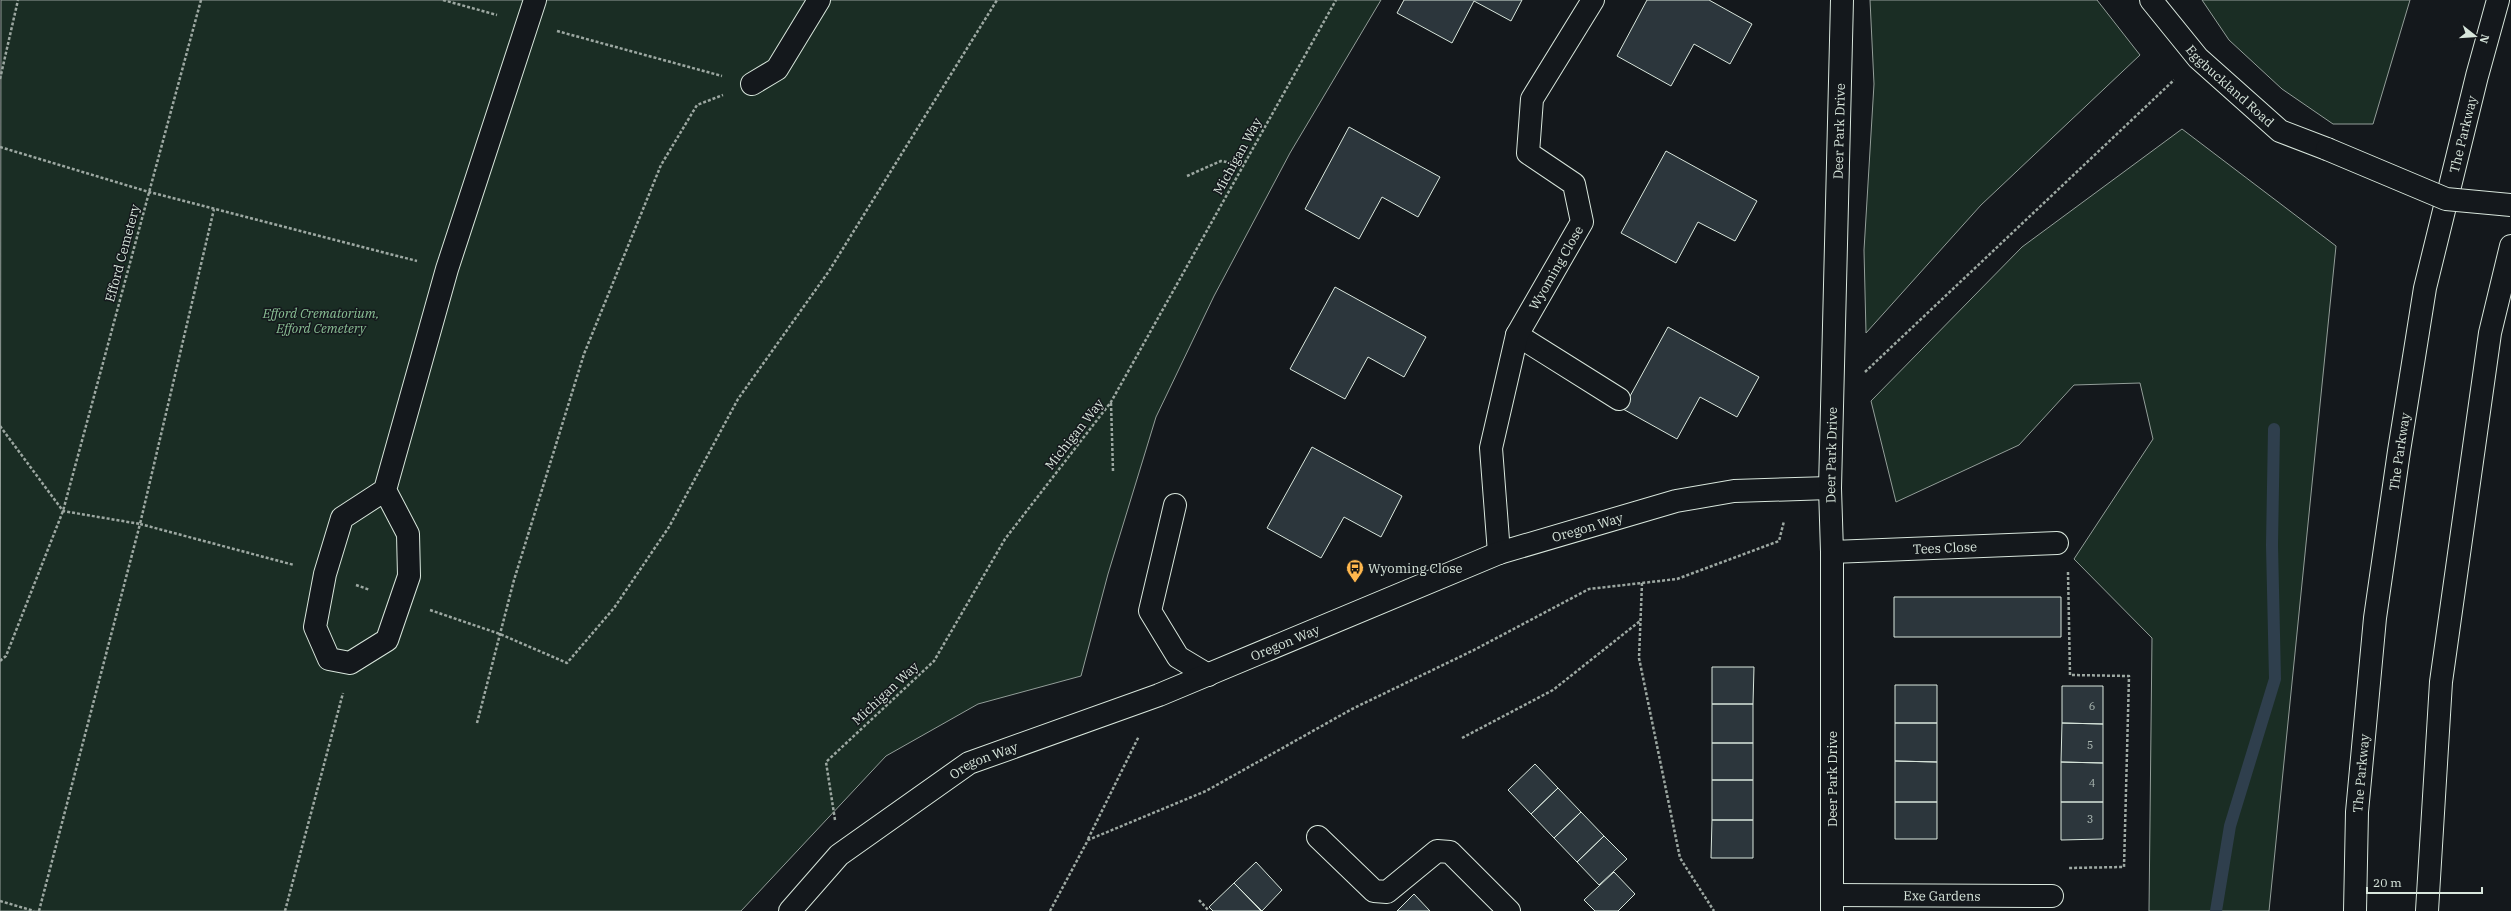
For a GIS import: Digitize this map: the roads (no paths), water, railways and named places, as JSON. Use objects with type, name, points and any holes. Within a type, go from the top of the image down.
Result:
[{"type":"main road","points":[[385,490],[408,534],[409,576],[387,640],[350,663],[329,659],[315,627],[326,574],[342,518],[385,490],[447,269],[529,23],[535,0]]},
{"type":"main road","points":[[752,84],[776,69],[819,0]]},
{"type":"main road","name":"Wyoming Close","points":[[1499,553],[1490,448],[1517,335],[1582,222],[1574,184],[1528,153],[1532,99],[1593,0]]},
{"type":"main road","name":"Deer Park Drive","points":[[1832,903],[1832,552],[1830,488],[1842,0]]},
{"type":"main road","name":"Eggbuckland Road","points":[[2151,0],[2198,58],[2280,131],[2446,199],[2511,206]]},
{"type":"main road","name":"The Parkway","points":[[2355,911],[2357,812],[2374,618],[2399,451],[2425,288],[2477,76],[2498,0]]},
{"type":"main road","points":[[2427,911],[2440,682],[2490,333],[2511,246]]},
{"type":"main road","points":[[1517,335],[1619,399]]},
{"type":"main road","name":"Oregon Way","points":[[790,911],[839,855],[969,763],[1159,695],[1499,553],[1676,502],[1734,491],[1791,488],[1830,488]]},
{"type":"main road","points":[[1175,505],[1150,611],[1178,657],[1208,675]]},
{"type":"main road","name":"Tees Close","points":[[1832,552],[2057,543]]},
{"type":"main road","points":[[1318,837],[1374,891],[1387,892],[1437,851],[1450,852],[1509,911]]},
{"type":"main road","name":"Exe Gardens","points":[[1832,903],[2052,896]]},
{"type":"waterway","points":[[2216,911],[2230,826],[2275,679],[2272,545],[2274,429]]},
{"type":"place","name":"Wyoming Close","points":[[1355,583]]},
{"type":"park label","name":"Efford Crematorium, Efford Cemetery","points":[[321,320]]}]
